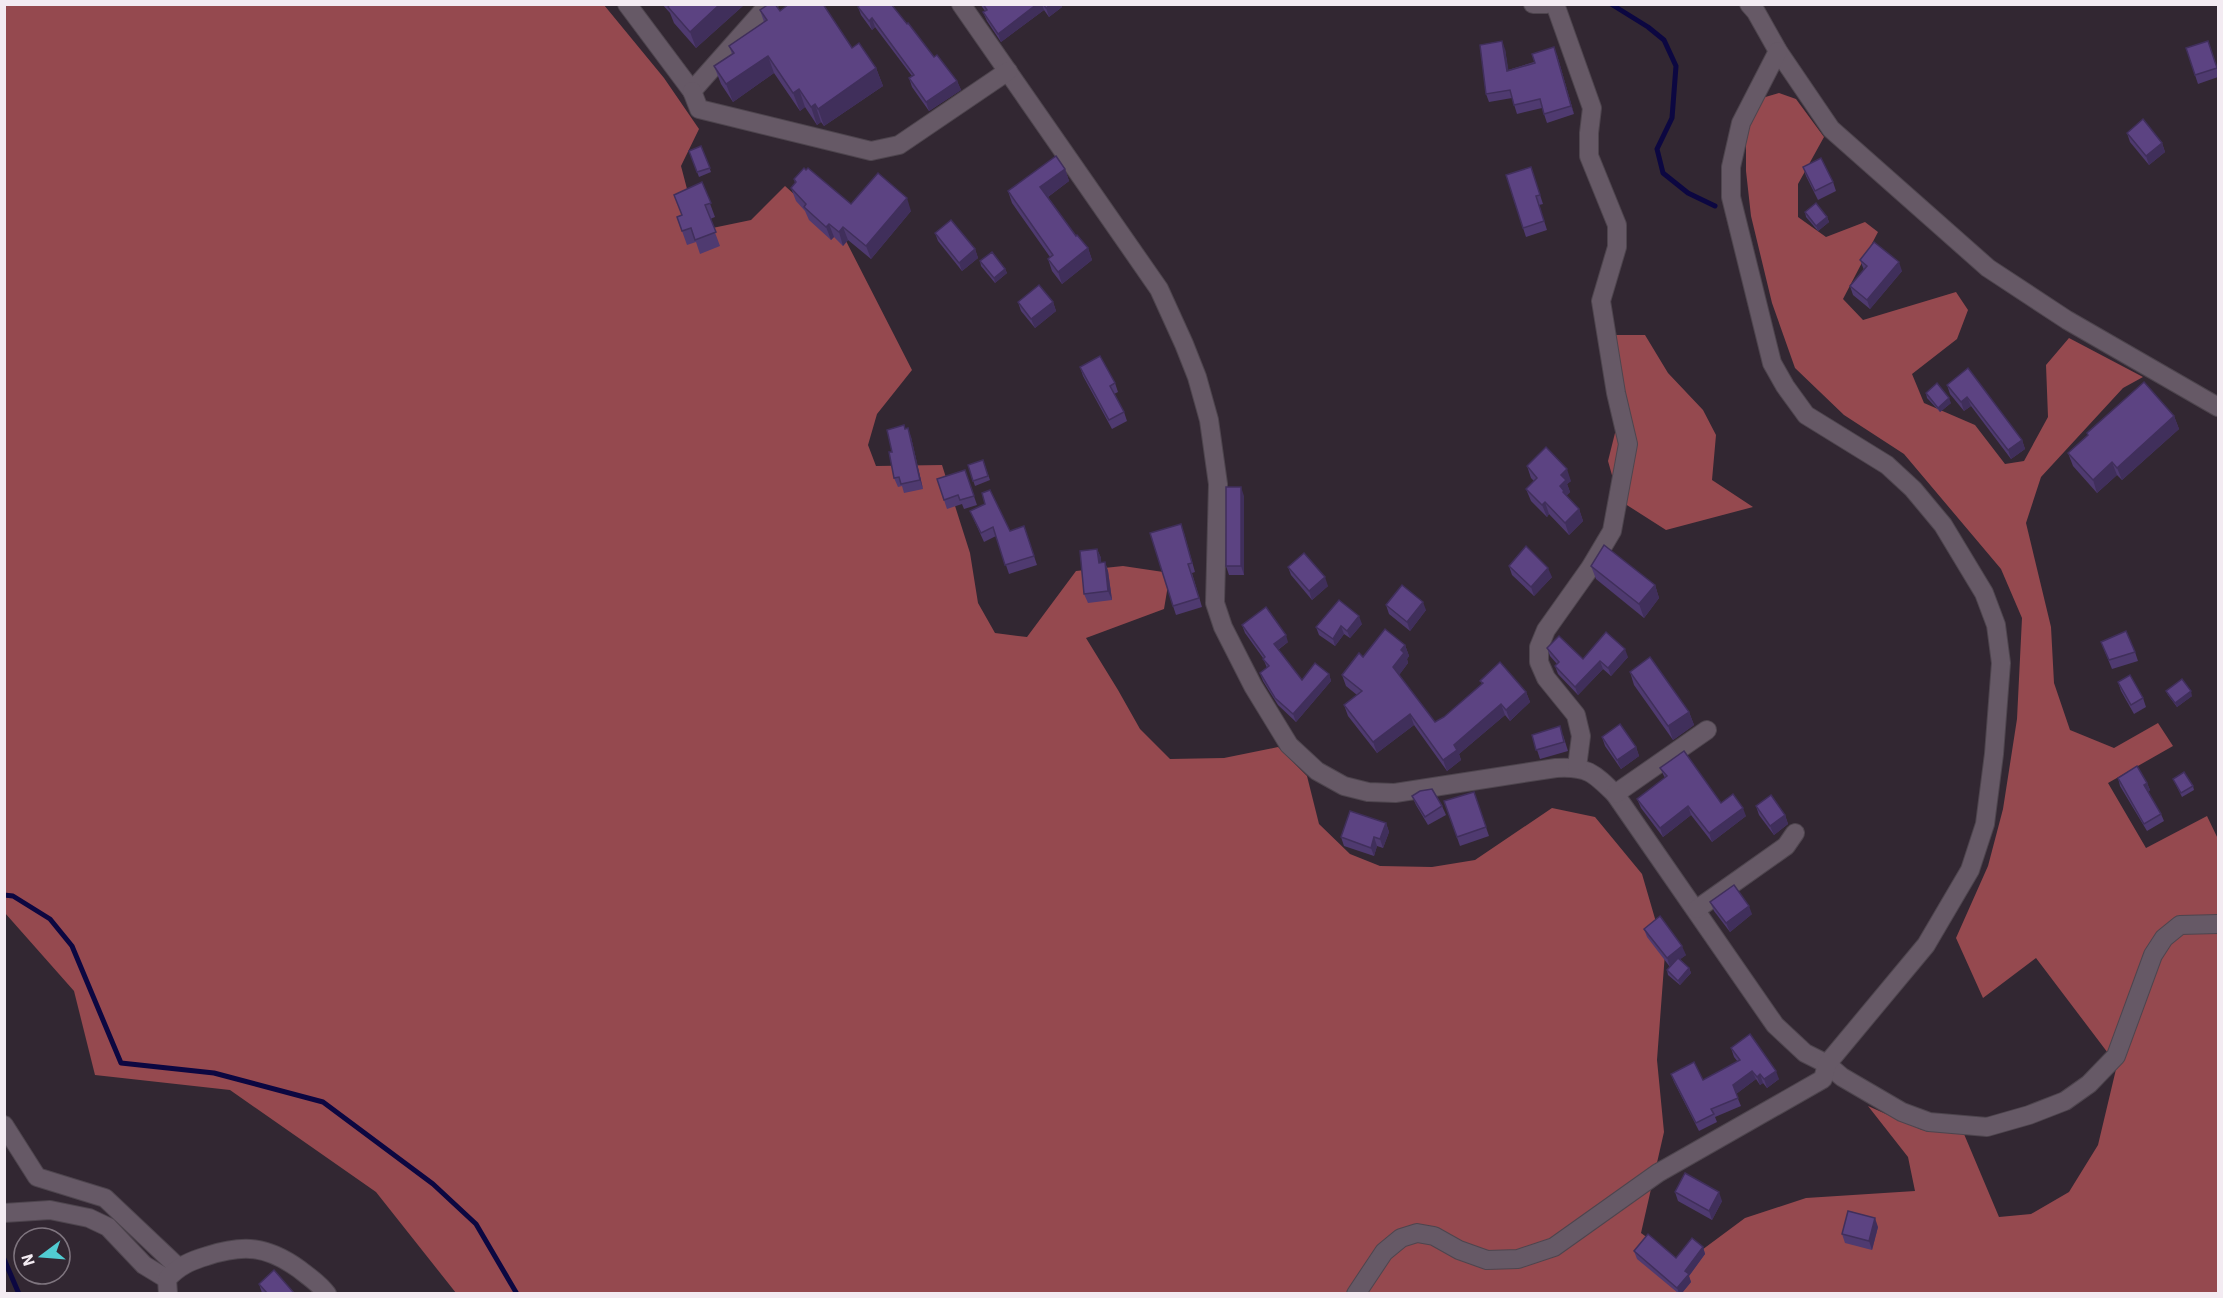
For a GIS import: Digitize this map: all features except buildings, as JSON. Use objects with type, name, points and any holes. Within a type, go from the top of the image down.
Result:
[{"type":"street","points":[[627,4],[692,91],[699,109],[871,151],[899,146],[1008,71]]},
{"type":"street","points":[[692,91],[769,4]]},
{"type":"street","points":[[961,4],[1159,289],[1197,377],[1209,420],[1218,484],[1215,603],[1222,627],[1253,686],[1289,745],[1317,771],[1344,786],[1368,792],[1395,793],[1576,767],[1599,777],[1615,794],[1697,909],[1775,1025],[1805,1053],[1827,1064],[1842,1077],[1902,1113],[1929,1122],[1987,1127],[2029,1115],[2065,1101],[2089,1084],[2116,1056],[2153,955],[2164,938],[2180,925],[2218,924]]},
{"type":"street","points":[[1533,4],[1547,4]]},
{"type":"street","points":[[1555,4],[1592,108],[1589,156],[1617,225],[1617,247],[1601,301],[1616,393],[1628,444],[1612,531],[1590,568],[1546,630],[1539,646],[1539,662],[1546,678],[1576,715],[1581,736],[1576,767]]},
{"type":"street","points":[[1749,4],[1831,129],[1988,268],[2067,320],[2218,407]]},
{"type":"street","points":[[1356,1293],[1384,1252],[1401,1238],[1417,1233],[1434,1236],[1459,1250],[1487,1260],[1518,1259],[1554,1247],[1658,1173],[1823,1079],[1827,1064],[1926,945],[1971,870],[1985,824],[1994,754],[2001,663],[1996,625],[1984,593],[1944,525],[1913,489],[1887,465],[1806,415],[1785,387],[1772,363],[1731,197],[1731,167],[1741,123],[1778,51]]},
{"type":"street","points":[[1615,794],[1707,730]]},
{"type":"street","points":[[1697,909],[1786,846],[1795,833]]},
{"type":"street","points":[[4,1125],[37,1177],[105,1198],[171,1280]]},
{"type":"street","points":[[4,1213],[50,1210],[89,1218],[108,1227],[144,1266],[171,1280]]},
{"type":"street","points":[[171,1280],[227,1250],[260,1249],[288,1261],[320,1284],[327,1293]]},
{"type":"shaded area","points":[[4,5],[604,5],[664,78],[699,129],[681,166],[698,231],[751,220],[785,186],[846,241],[912,370],[877,414],[868,445],[876,466],[942,465],[970,553],[978,603],[995,633],[1027,637],[1076,571],[1123,566],[1170,573],[1164,609],[1086,638],[1140,729],[1170,759],[1224,758],[1278,747],[1307,776],[1319,824],[1350,854],[1380,866],[1432,867],[1475,860],[1552,808],[1595,817],[1642,874],[1665,953],[1657,1060],[1664,1132],[1641,1233],[1683,1264],[1745,1218],[1806,1198],[1915,1191],[1908,1157],[1868,1106],[1922,1130],[1964,1134],[1999,1217],[2031,1214],[2069,1192],[2098,1145],[2117,1065],[2036,958],[1983,998],[1956,938],[1988,866],[2003,809],[2017,719],[2022,618],[2001,569],[1904,454],[1844,415],[1795,368],[1772,303],[1751,216],[1746,171],[1746,130],[1762,98],[1779,93],[1796,99],[1824,137],[1798,184],[1798,217],[1826,237],[1865,222],[1878,232],[1843,299],[1863,320],[1956,292],[1968,310],[1957,339],[1912,374],[1924,403],[1975,425],[2005,464],[2024,461],[2048,417],[2046,365],[2069,338],[2143,377],[2123,388],[2041,477],[2026,523],[2051,627],[2054,683],[2070,730],[2114,748],[2158,723],[2173,746],[2108,783],[2146,848],[2207,816],[2218,839],[2218,1293],[456,1293],[376,1192],[230,1090],[95,1075],[74,991],[5,913]]},
{"type":"shaded area","points":[[1615,335],[1645,335],[1668,373],[1703,410],[1716,435],[1712,480],[1753,507],[1666,530],[1619,500],[1608,461],[1617,425]]},
{"type":"waterway","points":[[1611,4],[1664,40],[1676,66],[1672,118],[1657,149],[1663,173],[1688,193],[1715,206]]},
{"type":"waterway","points":[[4,895],[13,896],[50,919],[72,946],[121,1063],[214,1073],[323,1102],[433,1184],[476,1224],[517,1294]]},
{"type":"waterway","points":[[4,1259],[19,1294]]}]
